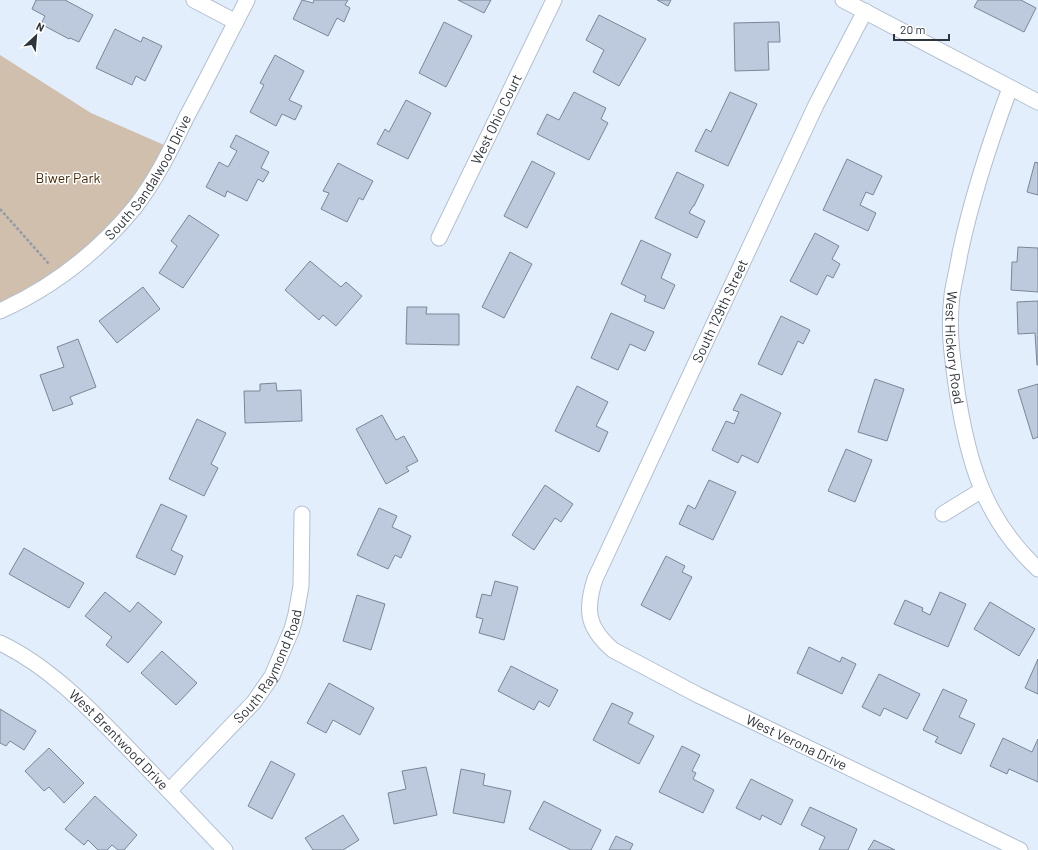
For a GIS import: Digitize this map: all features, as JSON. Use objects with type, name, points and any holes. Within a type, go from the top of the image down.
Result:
[{"type":"street","points":[[194,0],[236,22]]},
{"type":"street","name":"South Sandalwood Drive","points":[[0,311],[22,301],[83,260],[103,242],[135,206],[160,170],[248,0]]},
{"type":"street","name":"West Ohio Court","points":[[439,238],[554,0]]},
{"type":"street","points":[[843,0],[1038,102]]},
{"type":"street","name":"South 129th Street","points":[[590,615],[589,607],[595,579],[816,105],[865,12]]},
{"type":"street","name":"West Hickory Road","points":[[1010,88],[976,187],[963,238],[952,293],[950,323],[951,350],[961,418],[967,446],[982,490],[996,519],[1007,535],[1024,556],[1038,569]]},
{"type":"street","points":[[943,514],[982,490]]},
{"type":"street","name":"South Raymond Road","points":[[170,790],[254,702],[272,676],[292,629],[296,614],[301,586],[302,514]]},
{"type":"street","name":"West Verona Drive","points":[[590,615],[594,629],[602,640],[613,650],[698,695],[1020,850]]},
{"type":"street","name":"West Brentwood Drive","points":[[0,643],[34,664],[66,688],[97,716],[170,790],[225,850]]},
{"type":"path","points":[[0,209],[61,276]]},
{"type":"green space","name":"Biwer Park","points":[[0,55],[91,113],[171,148],[103,242],[0,309]]},
{"type":"building","points":[[36,0],[65,0],[93,15],[79,42],[70,38],[69,39],[41,24],[45,16],[32,9]]},
{"type":"building","points":[[302,0],[313,3],[314,0],[348,0],[345,5],[350,8],[344,22],[337,18],[328,36],[293,19]]},
{"type":"building","points":[[458,0],[491,0],[484,13]]},
{"type":"building","points":[[657,0],[671,0],[668,6]]},
{"type":"building","points":[[978,0],[1021,0],[1036,8],[1024,32],[974,7]]},
{"type":"building","points":[[599,15],[646,39],[619,86],[593,72],[604,50],[586,40]]},
{"type":"building","points":[[444,22],[472,36],[446,87],[419,73]]},
{"type":"building","points":[[779,22],[780,42],[768,42],[769,70],[735,71],[734,23]]},
{"type":"building","points":[[115,29],[141,42],[143,37],[162,46],[145,81],[136,76],[132,85],[96,68]]},
{"type":"building","points":[[275,55],[304,71],[289,100],[302,106],[295,120],[282,114],[276,126],[250,112],[264,85],[260,83]]},
{"type":"building","points":[[574,92],[606,108],[601,119],[608,123],[589,160],[537,134],[547,114],[559,120]]},
{"type":"building","points":[[730,92],[757,104],[728,166],[695,151],[706,129],[711,132]]},
{"type":"building","points":[[406,100],[431,113],[408,159],[377,144],[385,129],[389,132]]},
{"type":"building","points":[[236,135],[269,152],[261,168],[269,172],[263,182],[258,179],[247,201],[227,191],[225,197],[206,187],[219,162],[228,167],[237,151],[230,147]]},
{"type":"building","points":[[847,159],[882,176],[873,195],[866,192],[860,205],[876,213],[868,231],[823,210]]},
{"type":"building","points":[[532,161],[555,173],[527,228],[504,216]]},
{"type":"building","points":[[1035,162],[1038,163],[1038,195],[1027,192]]},
{"type":"building","points":[[338,163],[373,181],[363,200],[359,198],[347,222],[321,209],[329,193],[323,191]]},
{"type":"building","points":[[677,172],[704,185],[689,213],[705,221],[697,238],[655,218]]},
{"type":"building","points":[[189,215],[219,235],[183,288],[159,273],[177,246],[171,241]]},
{"type":"building","points":[[815,233],[839,246],[832,259],[840,264],[833,278],[827,275],[817,295],[790,281]]},
{"type":"building","points":[[641,240],[671,254],[661,278],[675,285],[664,309],[644,301],[646,296],[621,284]]},
{"type":"building","points":[[1018,247],[1038,248],[1038,292],[1011,290],[1012,262],[1017,262]]},
{"type":"building","points":[[510,252],[532,264],[504,318],[482,307]]},
{"type":"building","points":[[310,261],[341,287],[346,282],[362,296],[336,326],[323,315],[319,320],[285,290]]},
{"type":"building","points":[[143,287],[160,309],[117,343],[99,321]]},
{"type":"building","points":[[1038,301],[1037,365],[1035,333],[1018,334],[1017,302]]},
{"type":"building","points":[[407,307],[427,307],[426,314],[459,314],[459,345],[406,344]]},
{"type":"building","points":[[611,313],[654,332],[645,351],[630,344],[618,370],[591,358]]},
{"type":"building","points":[[781,316],[810,330],[803,344],[798,341],[782,375],[758,364]]},
{"type":"building","points":[[78,339],[96,387],[70,397],[73,404],[53,411],[40,375],[64,367],[57,347]]},
{"type":"building","points":[[875,379],[904,389],[887,441],[858,432]]},
{"type":"building","points":[[276,383],[277,391],[301,390],[302,421],[245,423],[244,391],[260,391],[260,384]]},
{"type":"building","points":[[1038,384],[1038,437],[1033,439],[1018,390]]},
{"type":"building","points":[[577,386],[608,402],[596,426],[608,432],[599,452],[555,431]]},
{"type":"building","points":[[741,394],[781,413],[758,463],[742,455],[738,463],[712,450],[726,421],[734,424],[739,412],[733,410]]},
{"type":"building","points":[[382,415],[396,440],[404,436],[418,461],[406,467],[409,471],[386,484],[356,429]]},
{"type":"building","points":[[197,419],[226,433],[211,464],[218,468],[204,496],[169,479]]},
{"type":"building","points":[[846,449],[872,460],[855,502],[828,491]]},
{"type":"building","points":[[709,480],[736,492],[713,540],[679,524],[688,505],[695,509]]},
{"type":"building","points":[[545,485],[573,504],[561,522],[555,518],[534,550],[512,535]]},
{"type":"building","points":[[161,504],[187,516],[171,550],[183,556],[175,575],[136,557]]},
{"type":"building","points":[[379,508],[397,516],[392,527],[411,536],[401,558],[395,555],[388,569],[357,555]]},
{"type":"building","points":[[24,548],[84,583],[69,608],[9,574]]},
{"type":"building","points":[[666,556],[685,566],[682,572],[692,577],[670,620],[641,605]]},
{"type":"building","points":[[495,581],[518,587],[504,640],[479,633],[483,619],[476,617],[482,594],[491,596]]},
{"type":"building","points":[[105,592],[130,612],[138,602],[162,622],[128,663],[106,645],[112,637],[85,616]]},
{"type":"building","points":[[940,592],[966,604],[948,647],[894,624],[905,600],[923,608],[922,611],[930,615]]},
{"type":"building","points":[[357,595],[385,604],[371,650],[343,641]]},
{"type":"building","points":[[990,602],[1035,629],[1019,656],[974,629]]},
{"type":"building","points":[[809,647],[840,662],[842,657],[856,664],[842,694],[797,673]]},
{"type":"building","points":[[162,651],[197,683],[176,705],[141,673]]},
{"type":"building","points":[[1038,659],[1038,694],[1025,688]]},
{"type":"building","points":[[511,666],[558,690],[549,707],[539,701],[534,710],[498,691]]},
{"type":"building","points":[[879,674],[920,694],[907,719],[884,708],[880,716],[862,707]]},
{"type":"building","points":[[329,683],[374,708],[360,735],[333,720],[326,733],[307,723]]},
{"type":"building","points":[[943,689],[967,700],[959,717],[975,724],[961,754],[935,742],[938,737],[923,730]]},
{"type":"building","points":[[612,703],[633,713],[628,723],[654,736],[639,764],[593,740]]},
{"type":"building","points":[[0,709],[36,731],[24,750],[10,741],[6,746],[0,743]]},
{"type":"building","points":[[1003,738],[1032,752],[1038,739],[1038,782],[1009,769],[1007,774],[990,766]]},
{"type":"building","points":[[682,746],[700,755],[692,771],[696,773],[693,779],[714,790],[703,813],[659,792]]},
{"type":"building","points":[[49,748],[84,783],[64,803],[49,787],[44,791],[25,771]]},
{"type":"building","points":[[271,761],[295,774],[272,819],[248,806]]},
{"type":"building","points":[[426,767],[437,815],[394,824],[388,793],[406,789],[402,771]]},
{"type":"building","points":[[461,769],[485,774],[483,785],[511,791],[504,823],[453,813]]},
{"type":"building","points":[[751,779],[793,800],[781,825],[762,815],[760,820],[736,808]]},
{"type":"building","points":[[95,796],[137,835],[124,850],[118,850],[112,845],[107,850],[98,850],[88,840],[84,845],[65,829]]},
{"type":"building","points":[[544,801],[601,830],[591,850],[571,850],[529,829]]},
{"type":"building","points":[[810,807],[857,829],[848,850],[819,850],[825,837],[801,825]]},
{"type":"building","points":[[343,815],[359,840],[343,850],[313,850],[305,838]]},
{"type":"building","points":[[616,836],[633,844],[630,850],[609,850]]},
{"type":"building","points":[[874,840],[895,850],[868,850]]}]
